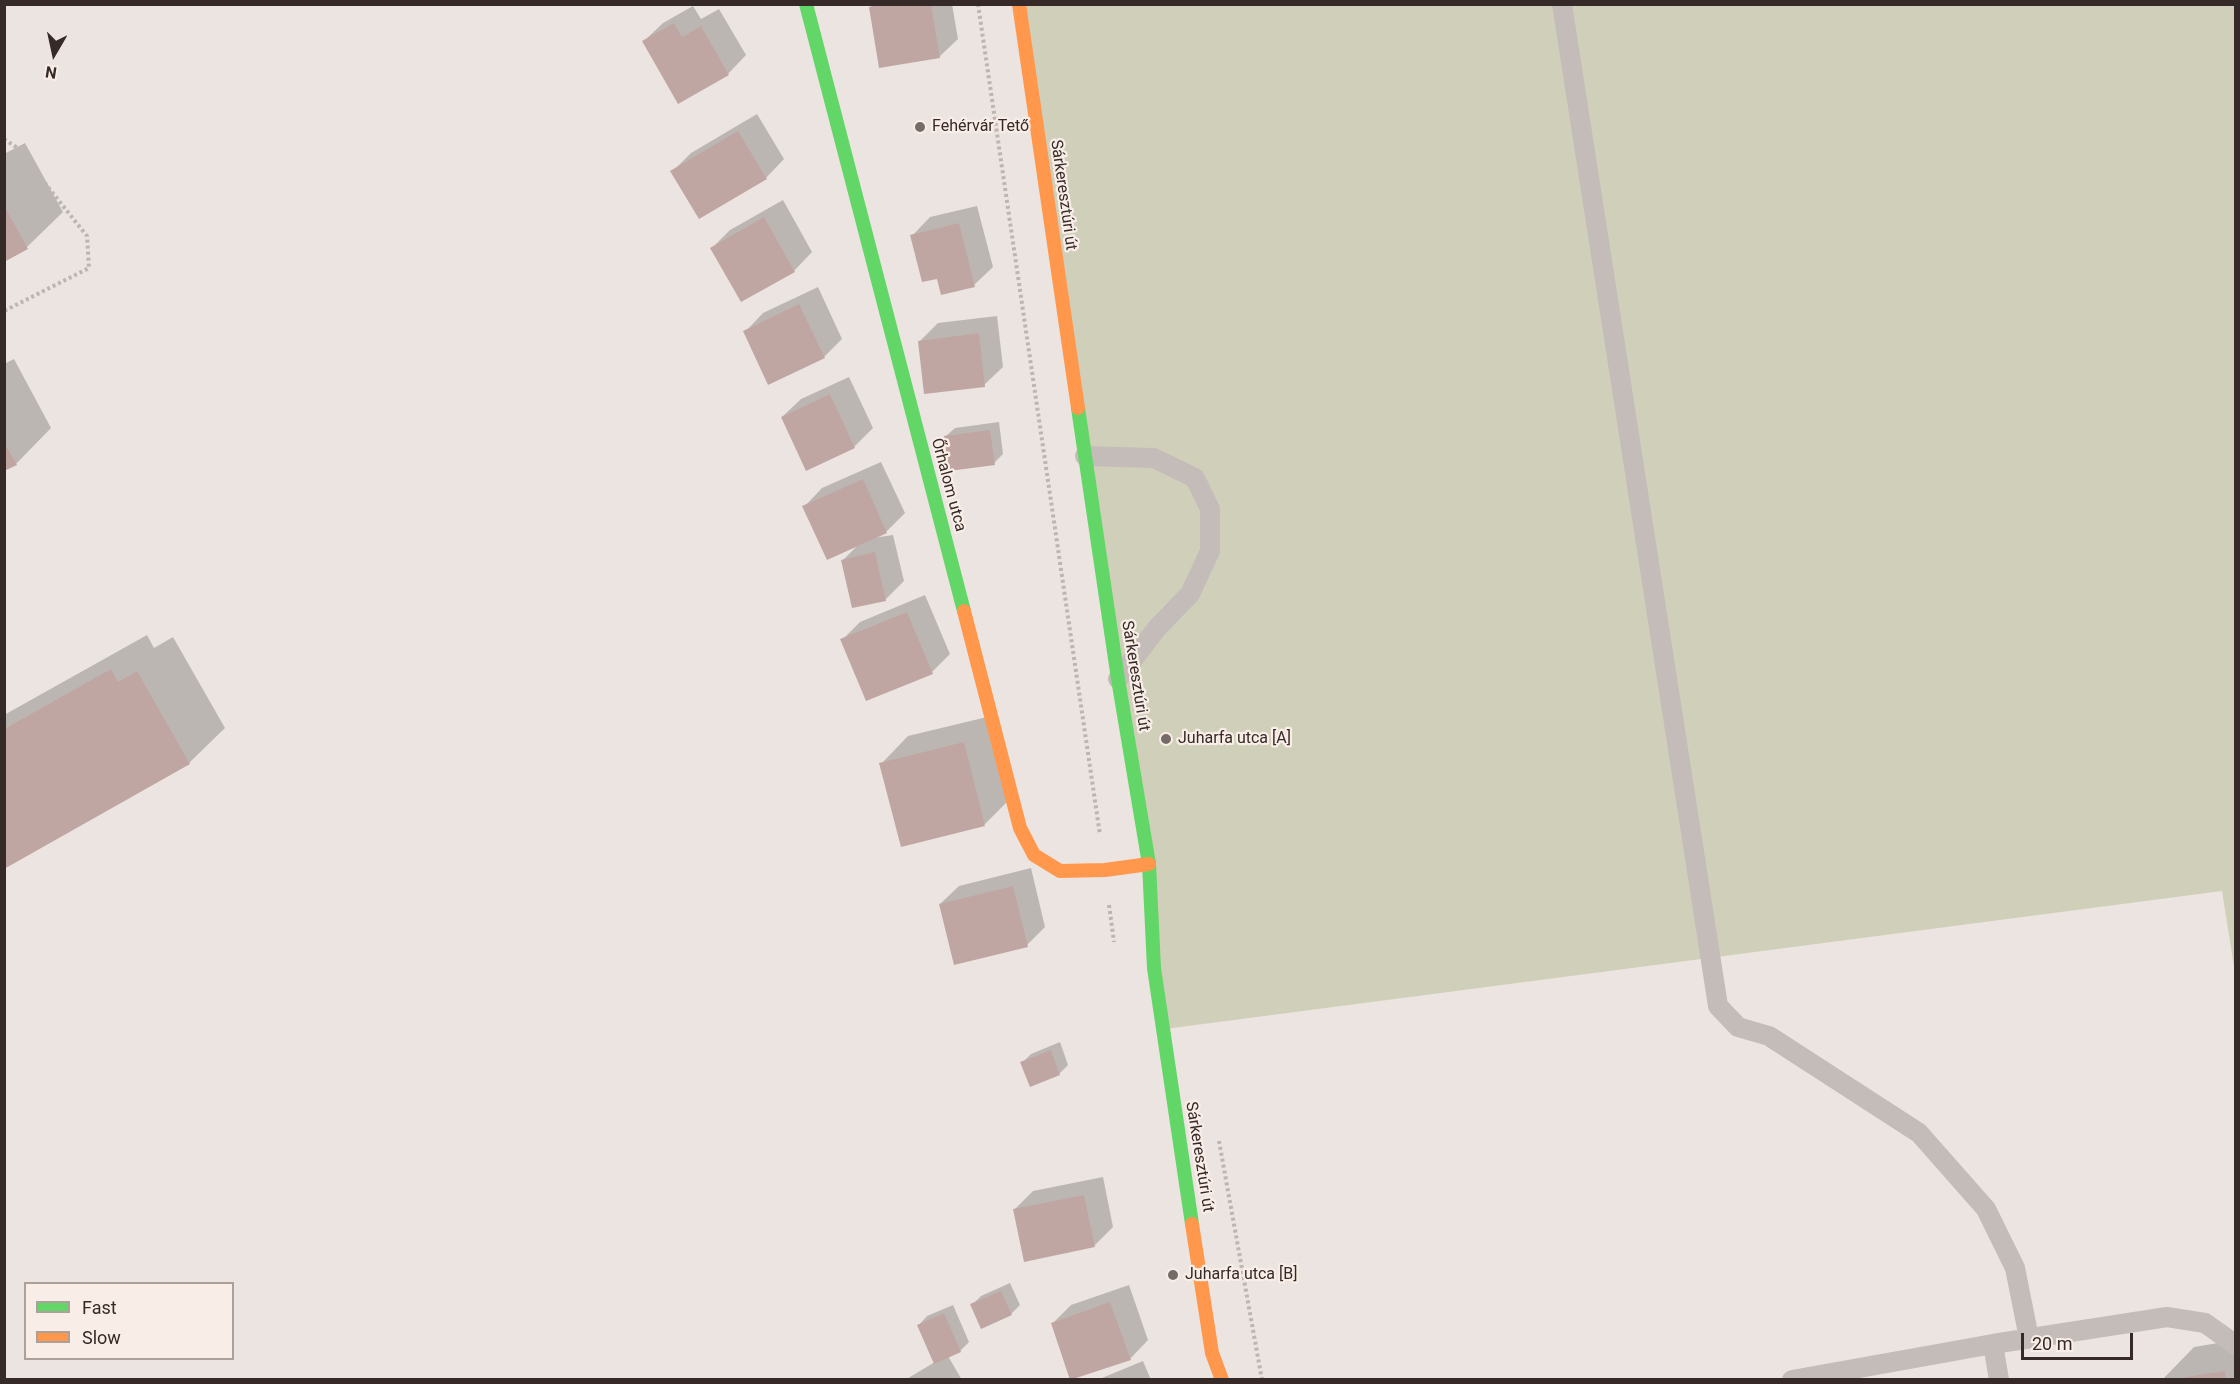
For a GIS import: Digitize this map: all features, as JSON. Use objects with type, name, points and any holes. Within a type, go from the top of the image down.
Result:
[{"type":"main road","name":"Őrhalom utca","points":[[806,4],[1020,828],[1034,855],[1060,871],[1105,870],[1149,864]]},
{"type":"main road","name":"Sárkeresztúri út","points":[[1018,4],[1118,679],[1149,864],[1154,968],[1212,1353],[1222,1380]]},
{"type":"main road","name":"Sárkeresztúri út","points":[[1206,1380],[1212,1353]]},
{"type":"lane","points":[[1562,4],[1718,1006],[1738,1027],[1769,1036],[1919,1133],[1986,1209],[2015,1268],[2029,1338]]},
{"type":"lane","points":[[1085,456],[1154,458],[1195,478],[1210,509],[1210,551],[1190,594],[1157,628],[1118,679]]},
{"type":"lane","points":[[1792,1380],[1993,1344],[2167,1317],[2205,1323],[2235,1345]]},
{"type":"lane","points":[[1993,1344],[1999,1380]]},
{"type":"path","points":[[4,139],[16,147],[87,236],[89,268],[4,311]]},
{"type":"green space","points":[[1026,5],[2235,5],[2235,973],[2222,891],[1165,1029]]},
{"type":"building","points":[[883,4],[931,4],[940,58],[879,68],[869,7]]},
{"type":"building","points":[[674,23],[682,37],[701,26],[729,75],[678,104],[642,41]]},
{"type":"building","points":[[738,131],[767,179],[699,219],[670,171]]},
{"type":"building","points":[[4,205],[28,249],[4,262]]},
{"type":"building","points":[[764,217],[795,272],[741,302],[710,248]]},
{"type":"building","points":[[959,223],[975,287],[941,295],[937,279],[922,282],[910,235]]},
{"type":"building","points":[[799,304],[825,358],[768,385],[743,331]]},
{"type":"building","points":[[979,333],[985,387],[924,394],[918,341]]},
{"type":"building","points":[[830,394],[855,448],[806,471],[781,417]]},
{"type":"building","points":[[990,430],[995,465],[949,471],[944,436]]},
{"type":"building","points":[[4,442],[17,465],[4,471]]},
{"type":"building","points":[[863,479],[887,533],[827,560],[802,506]]},
{"type":"building","points":[[875,552],[886,601],[852,608],[841,560]]},
{"type":"building","points":[[907,612],[933,674],[866,701],[840,639]]},
{"type":"building","points":[[111,669],[118,682],[137,671],[190,764],[4,869],[4,729]]},
{"type":"building","points":[[964,742],[985,826],[901,847],[879,763]]},
{"type":"building","points":[[1013,886],[1028,947],[954,965],[939,904]]},
{"type":"building","points":[[1051,1050],[1060,1075],[1030,1087],[1020,1062]]},
{"type":"building","points":[[1084,1195],[1095,1247],[1024,1262],[1013,1209]]},
{"type":"building","points":[[1001,1291],[1012,1315],[981,1329],[970,1304]]},
{"type":"building","points":[[1110,1302],[1131,1360],[1070,1380],[1051,1323]]},
{"type":"building","points":[[944,1313],[961,1352],[934,1364],[917,1325]]},
{"type":"building","points":[[2225,1371],[2226,1380],[2179,1380],[2179,1378]]},
{"type":"traffic: fast","points":[[806,4],[964,611]]},
{"type":"traffic: fast","points":[[1078,408],[1118,679],[1149,864],[1154,968],[1192,1224]]},
{"type":"traffic: slow","points":[[1019,4],[1078,408]]},
{"type":"traffic: slow","points":[[964,611],[1020,828],[1034,855],[1060,871],[1105,870],[1149,864]]},
{"type":"traffic: slow","points":[[1192,1224],[1212,1353],[1222,1380]]},
{"type":"place","name":"Fehérvár Tető","points":[[920,127]]},
{"type":"place","name":"Juharfa utca [A]","points":[[1166,739]]},
{"type":"place","name":"Juharfa utca [B]","points":[[1173,1275]]}]
